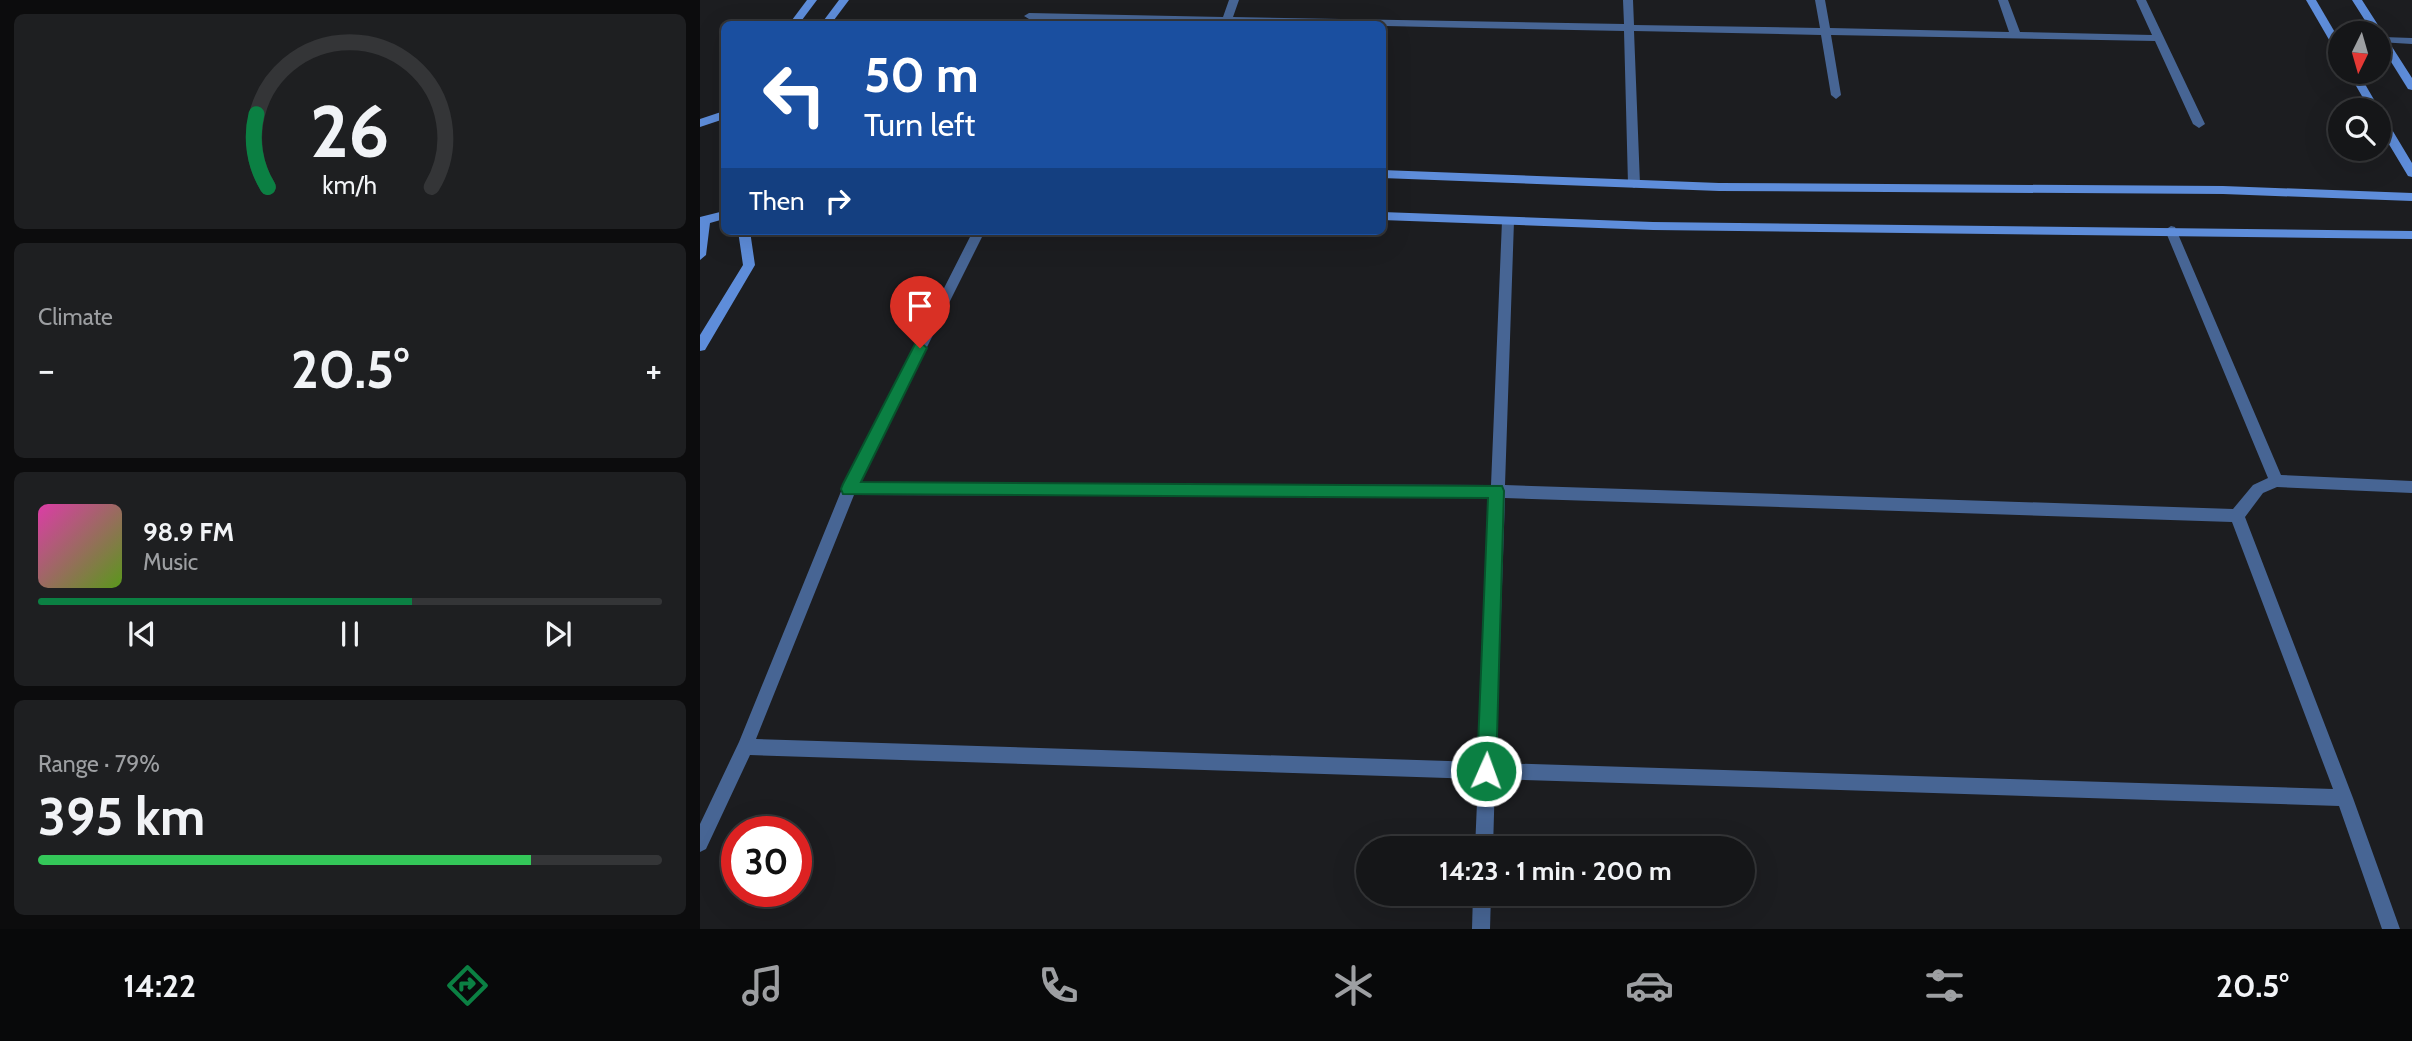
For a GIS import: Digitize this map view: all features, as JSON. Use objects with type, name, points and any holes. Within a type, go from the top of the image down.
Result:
[{"type":"street","points":[[796,21],[812,0]]},
{"type":"street","points":[[828,21],[844,0]]},
{"type":"street","points":[[1227,21],[1234,0]]},
{"type":"street","points":[[1628,0],[1634,184]]},
{"type":"street","points":[[1819,0],[1836,94]]},
{"type":"street","points":[[2003,0],[2016,36]]},
{"type":"street","points":[[2141,0],[2199,124]]},
{"type":"street","points":[[2311,0],[2328,29]]},
{"type":"street","points":[[2357,0],[2371,21]]},
{"type":"street","points":[[1029,16],[1194,21]]},
{"type":"street","points":[[1386,24],[2157,38]]},
{"type":"street","points":[[2391,40],[2412,41]]},
{"type":"street","points":[[2391,53],[2412,86]]},
{"type":"street","points":[[700,123],[721,116]]},
{"type":"street","points":[[2391,138],[2412,173]]},
{"type":"street","points":[[1386,174],[1719,187],[2223,190],[2412,197]]},
{"type":"street","points":[[700,255],[702,221],[721,216]]},
{"type":"street","points":[[1386,216],[1653,226],[2171,230],[2412,235]]},
{"type":"street","points":[[1484,836],[1508,221]]},
{"type":"street","points":[[2171,230],[2276,481]]},
{"type":"street","points":[[700,346],[749,265],[745,235]]},
{"type":"street","points":[[700,843],[746,747],[849,489],[977,235]]},
{"type":"street","points":[[2237,516],[2258,489],[2276,481],[2412,487]]},
{"type":"street","points":[[849,489],[1496,491],[2237,516]]},
{"type":"street","points":[[2237,516],[2391,929]]},
{"type":"street","points":[[746,747],[2344,798]]},
{"type":"street","points":[[1481,929],[1482,906]]},
{"type":"route","points":[[920,348],[849,489],[1496,491],[1486,771]]}]
